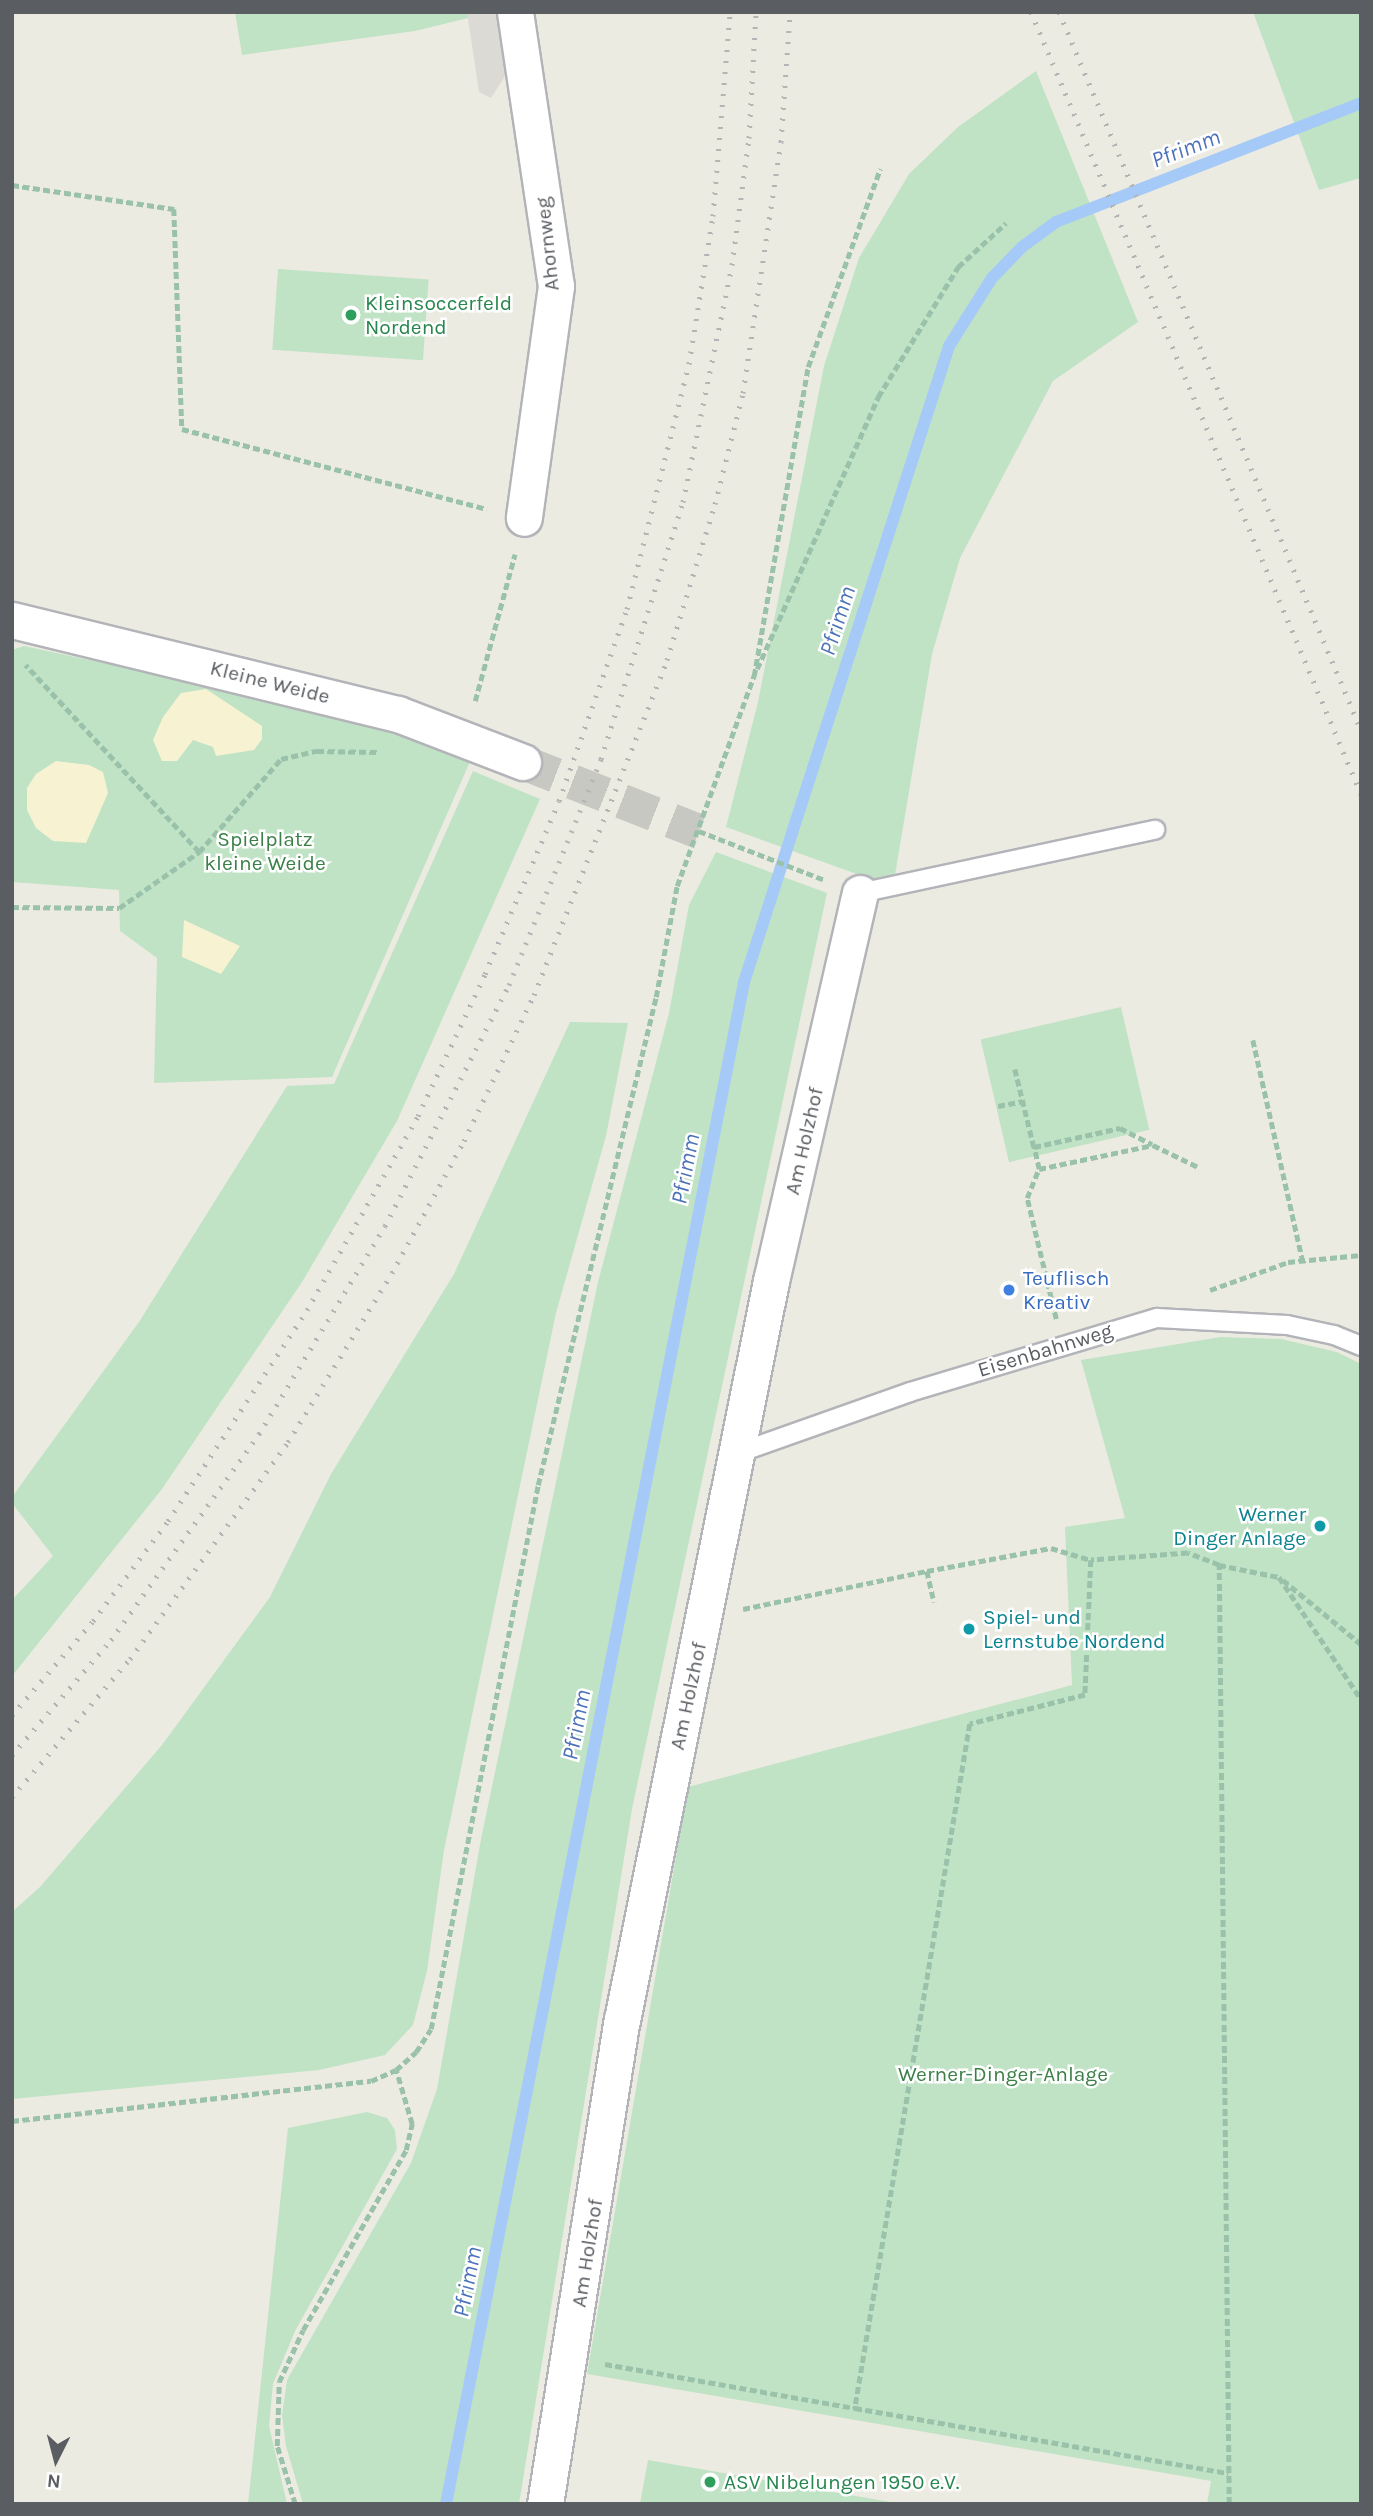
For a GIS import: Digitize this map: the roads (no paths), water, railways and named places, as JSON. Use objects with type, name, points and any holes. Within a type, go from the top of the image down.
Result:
[{"type":"street","name":"Ahornweg","points":[[515,12],[556,286],[524,518]]},
{"type":"street","name":"Kleine Weide","points":[[12,620],[398,714],[523,762]]},
{"type":"street","name":"Am Holzhof","points":[[545,2504],[571,2358],[622,2020],[771,1281],[860,893]]},
{"type":"lane","points":[[860,893],[1155,830]]},
{"type":"lane","name":"Eisenbahnweg","points":[[738,1453],[1062,1343],[1157,1318],[1287,1325],[1334,1335],[1361,1346]]},
{"type":"waterway","name":"Pfrimm","points":[[446,2504],[744,982],[949,346],[992,278],[1022,247],[1056,222],[1361,103]]},
{"type":"tunnel","points":[[523,762],[699,831]]},
{"type":"railway","points":[[12,1715],[93,1621],[168,1521],[307,1310],[418,1116],[485,974],[559,801],[627,609],[689,364],[713,216],[730,12]]},
{"type":"railway","points":[[12,1755],[111,1640],[259,1434],[385,1226],[509,985],[601,759],[683,502],[732,265],[749,138],[756,12]]},
{"type":"railway","points":[[12,1797],[130,1659],[288,1442],[392,1273],[464,1141],[534,995],[667,660],[715,504],[743,393],[781,142],[790,12]]},
{"type":"railway","points":[[1031,12],[1361,794]]},
{"type":"railway","points":[[1059,12],[1361,730]]},
{"type":"place","name":"Kleinsoccerfeld Nordend","points":[[351,315]]},
{"type":"place","name":"Teuflisch Kreativ","points":[[1009,1290]]},
{"type":"place","name":"Werner Dinger Anlage","points":[[1320,1526]]},
{"type":"place","name":"Spiel- und Lernstube Nordend","points":[[969,1629]]},
{"type":"place","name":"ASV Nibelungen 1950 e.V.","points":[[710,2482]]},
{"type":"park label","name":"Spielplatz kleine Weide","points":[[265,851]]},
{"type":"park label","name":"Werner-Dinger-Anlage","points":[[1003,2074]]}]
